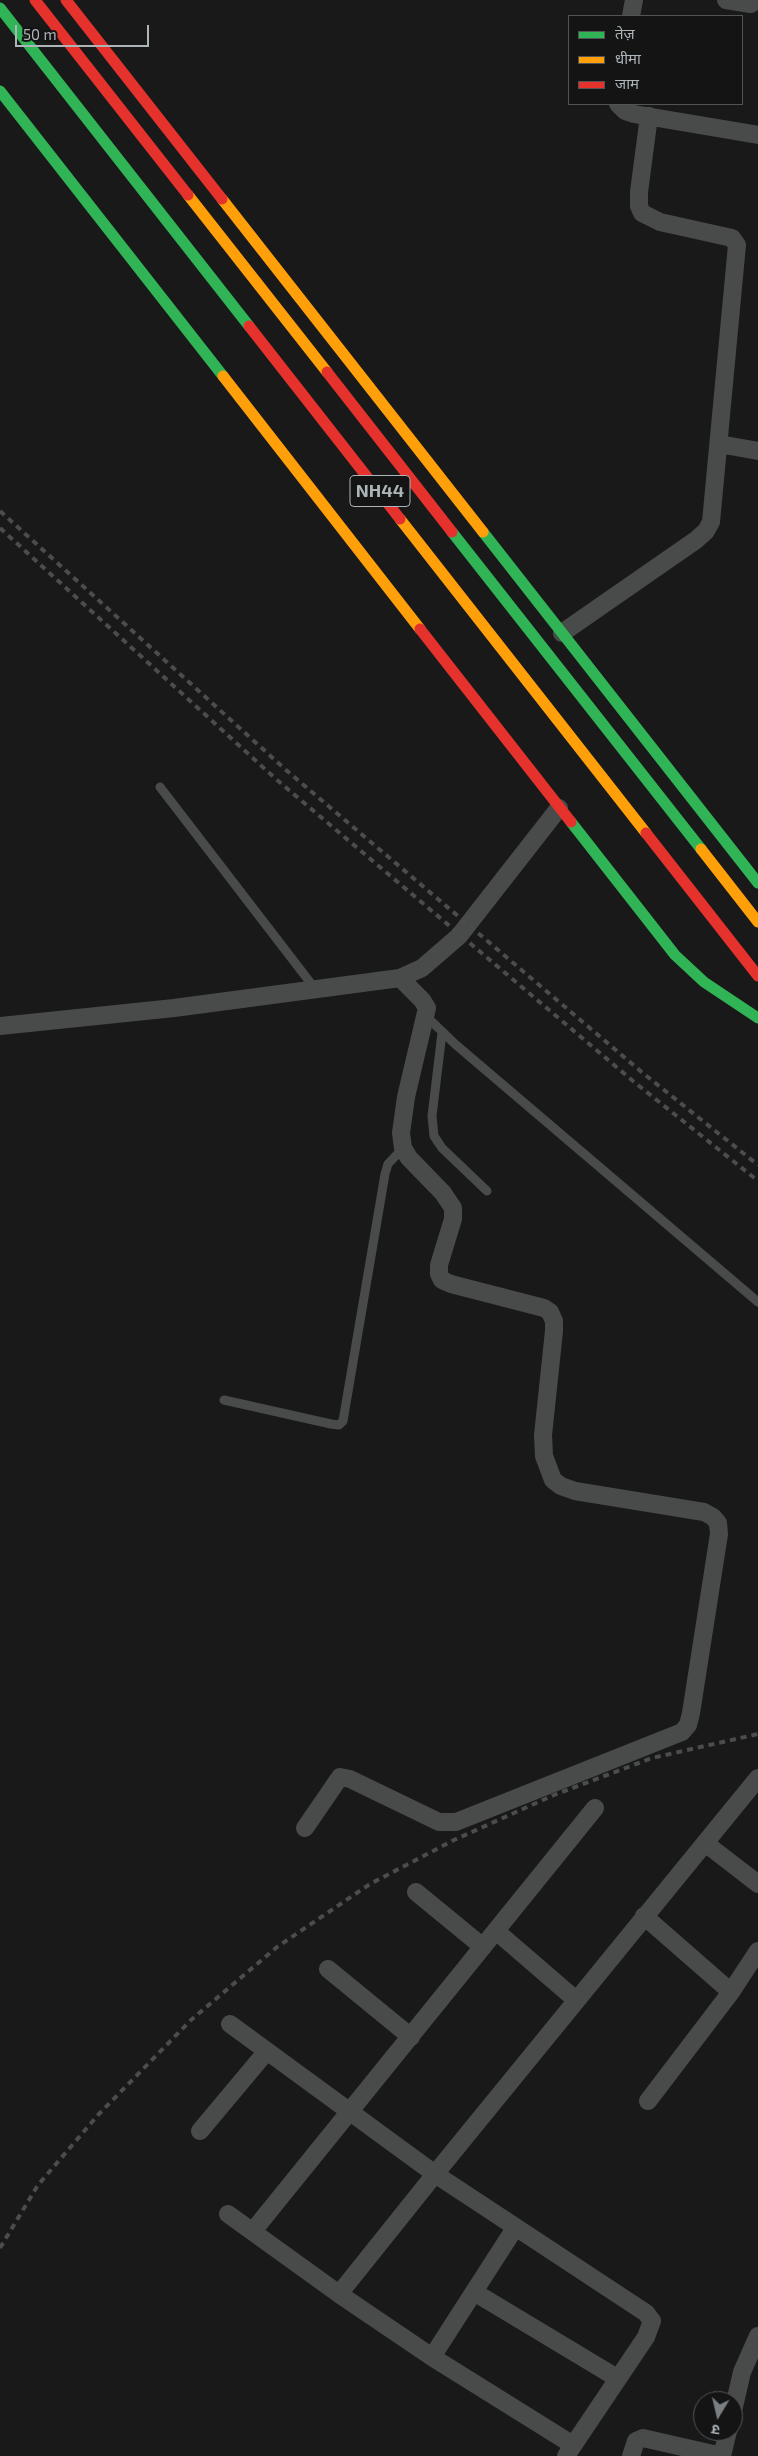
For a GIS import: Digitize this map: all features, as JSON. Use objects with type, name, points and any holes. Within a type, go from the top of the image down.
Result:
[{"type":"main road","name":"NH44","points":[[35,0],[758,922]]},
{"type":"main road","points":[[66,0],[758,883]]},
{"type":"main road","name":"NH44","points":[[0,8],[758,976]]},
{"type":"main road","points":[[0,91],[675,955],[704,982],[758,1018]]},
{"type":"street","points":[[631,15],[634,0]]},
{"type":"street","points":[[726,0],[751,4]]},
{"type":"street","points":[[619,105],[625,111],[758,134]]},
{"type":"street","points":[[562,633],[706,531],[710,522],[737,244],[732,238],[660,222],[642,213],[639,206],[639,192],[649,116]]},
{"type":"street","points":[[719,444],[758,451]]},
{"type":"street","points":[[0,1026],[174,1008],[400,978],[422,968],[459,936],[559,808]]},
{"type":"street","points":[[305,1828],[340,1777],[350,1779],[439,1822],[456,1822],[682,1732],[688,1725],[719,1534],[718,1523],[713,1517],[704,1512],[575,1491],[553,1480],[544,1456],[543,1435],[554,1321],[550,1312],[544,1308],[442,1280],[439,1265],[452,1219],[453,1208],[443,1192],[409,1158],[403,1148],[402,1117],[427,1008],[422,1000],[400,978]]},
{"type":"street","points":[[339,2294],[644,1916],[758,1778]]},
{"type":"street","points":[[253,2231],[595,1808]]},
{"type":"street","points":[[705,1843],[758,1884]]},
{"type":"street","points":[[416,1892],[483,1947]]},
{"type":"street","points":[[644,1916],[731,1992]]},
{"type":"street","points":[[496,1931],[576,2000]]},
{"type":"street","points":[[648,2101],[731,1992],[758,1951]]},
{"type":"street","points":[[328,1968],[410,2037]]},
{"type":"street","points":[[228,2214],[339,2294],[569,2450],[616,2378],[646,2337],[652,2320],[646,2313],[435,2174],[230,2024]]},
{"type":"street","points":[[200,2131],[267,2051]]},
{"type":"street","points":[[432,2357],[516,2228]]},
{"type":"street","points":[[474,2292],[616,2378]]},
{"type":"street","points":[[738,2391],[742,2372],[758,2336]]},
{"type":"street","points":[[631,2456],[636,2441],[643,2438],[722,2456],[726,2441]]},
{"type":"lane","points":[[160,787],[316,990]]},
{"type":"lane","points":[[426,1016],[442,1033],[758,1302]]},
{"type":"lane","points":[[442,1033],[432,1116],[434,1136],[442,1148],[487,1190]]},
{"type":"lane","points":[[224,1400],[331,1424],[339,1425],[343,1421],[385,1174],[388,1164],[403,1148]]},
{"type":"railway","points":[[0,511],[286,770],[644,1074],[758,1165]]},
{"type":"railway","points":[[0,528],[277,780],[633,1081],[758,1181]]},
{"type":"railway","points":[[0,2248],[38,2185],[98,2115],[191,2020],[277,1947],[370,1884],[454,1840],[554,1795],[652,1758],[758,1734]]},
{"type":"traffic: fast","points":[[0,8],[249,326]]},
{"type":"traffic: fast","points":[[0,91],[223,376]]},
{"type":"traffic: fast","points":[[452,532],[701,849]]},
{"type":"traffic: fast","points":[[483,532],[758,883]]},
{"type":"traffic: fast","points":[[571,822],[675,955],[704,982],[758,1018]]},
{"type":"traffic: slow","points":[[188,195],[327,372]]},
{"type":"traffic: slow","points":[[222,199],[483,532]]},
{"type":"traffic: slow","points":[[223,376],[420,629]]},
{"type":"traffic: slow","points":[[400,519],[646,833]]},
{"type":"traffic: slow","points":[[701,849],[758,922]]},
{"type":"traffic: jam","points":[[35,0],[188,195]]},
{"type":"traffic: jam","points":[[66,0],[222,199]]},
{"type":"traffic: jam","points":[[249,326],[400,519]]},
{"type":"traffic: jam","points":[[327,372],[452,532]]},
{"type":"traffic: jam","points":[[420,629],[571,822]]},
{"type":"traffic: jam","points":[[646,833],[758,976]]}]
